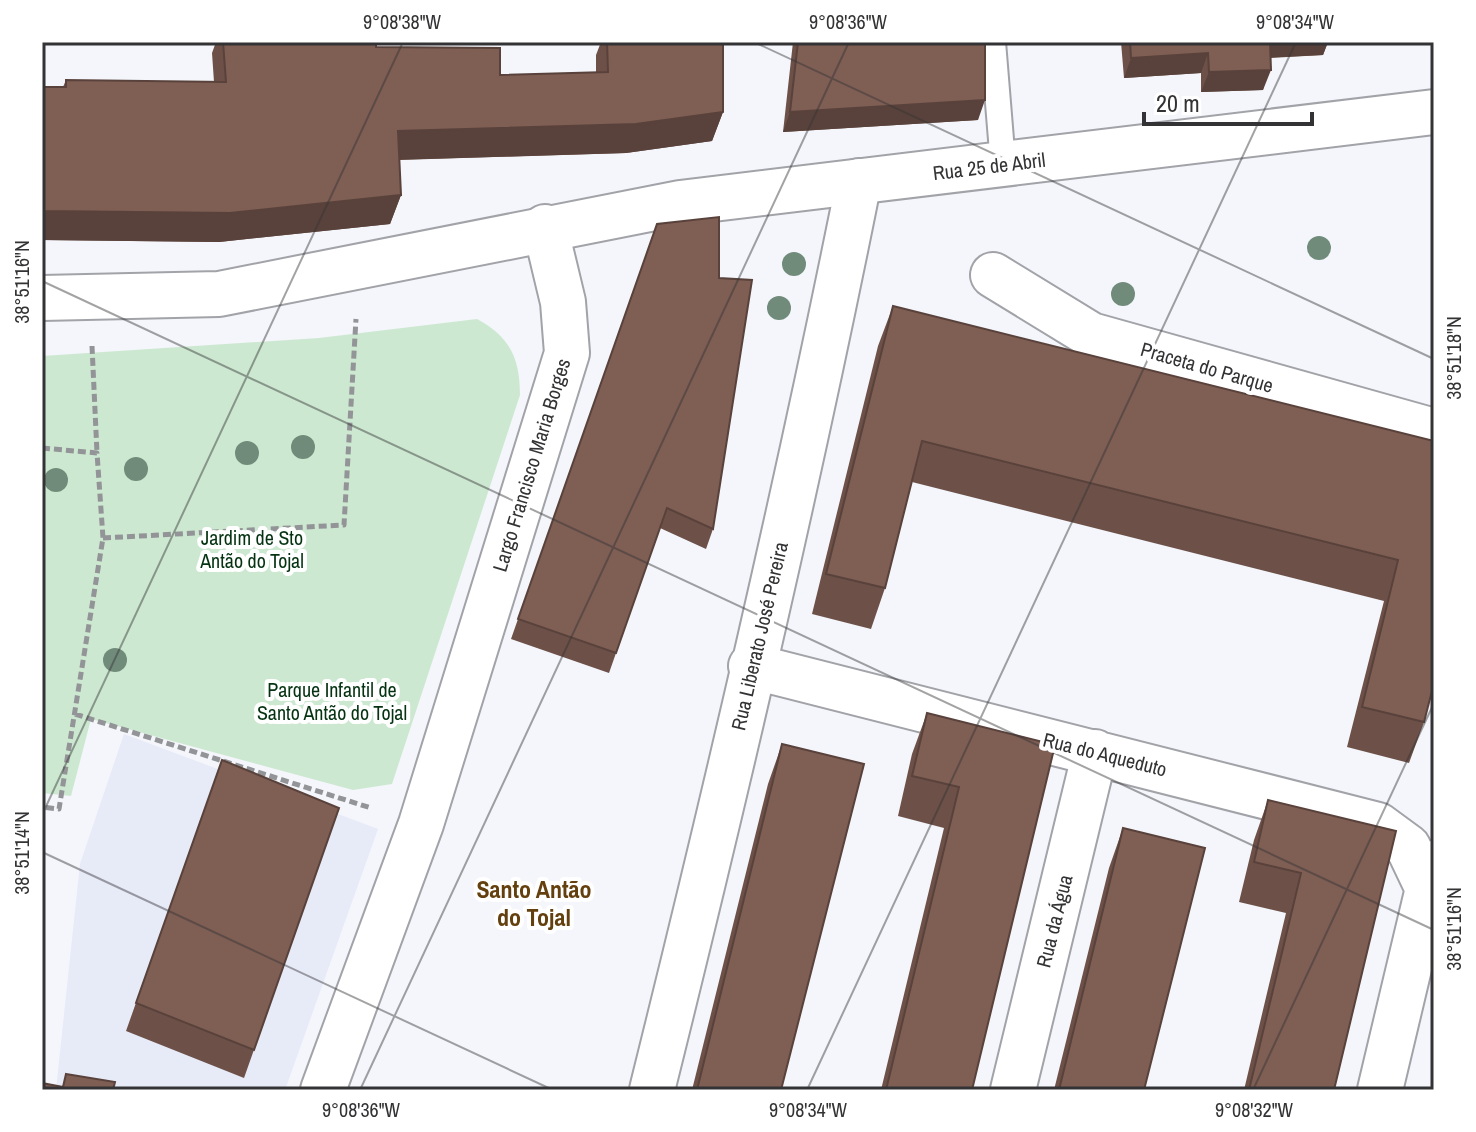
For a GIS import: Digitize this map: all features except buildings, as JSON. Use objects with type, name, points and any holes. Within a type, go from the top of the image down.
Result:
[{"type":"street","name":"Rua 25 de Abril","points":[[545,227],[680,203],[1434,112]]},
{"type":"street","name":"Rua Liberato José Pereira","points":[[652,1090],[824,360],[859,181]]},
{"type":"street","points":[[42,298],[219,294],[359,269],[545,227]]},
{"type":"street","name":"Largo Francisco Maria Borges","points":[[323,1090],[421,824],[567,353],[563,302],[545,227]]},
{"type":"street","name":"Praceta do Parque","points":[[993,275],[1091,335],[1434,431]]},
{"type":"street","name":"Rua do Aqueduto","points":[[751,666],[1378,825],[1408,847],[1431,876]]},
{"type":"street","name":"Rua da Água","points":[[1013,1090],[1095,752]]},
{"type":"street","points":[[1380,1090],[1431,876]]},
{"type":"lane","points":[[993,42],[1003,164]]},
{"type":"path","points":[[103,538],[344,525],[359,269]]},
{"type":"path","points":[[42,807],[59,809],[103,538],[90,297]]},
{"type":"path","points":[[42,448],[97,453]]},
{"type":"path","points":[[75,714],[421,824]]},
{"type":"shaded area","points":[[124,734],[378,829],[285,1090],[56,1090],[80,864]]},
{"type":"green space","name":"Jardim de Sto Antão do Tojal","points":[[477,319],[498,333],[511,350],[518,370],[520,395],[392,784],[353,790],[91,719],[71,796],[42,793],[42,356],[319,338]]},
{"type":"district","name":"Santo Antão do Tojal","points":[[534,903]]},
{"type":"park label","name":"Parque Infantil de Santo Antão do Tojal","points":[[332,700]]}]
